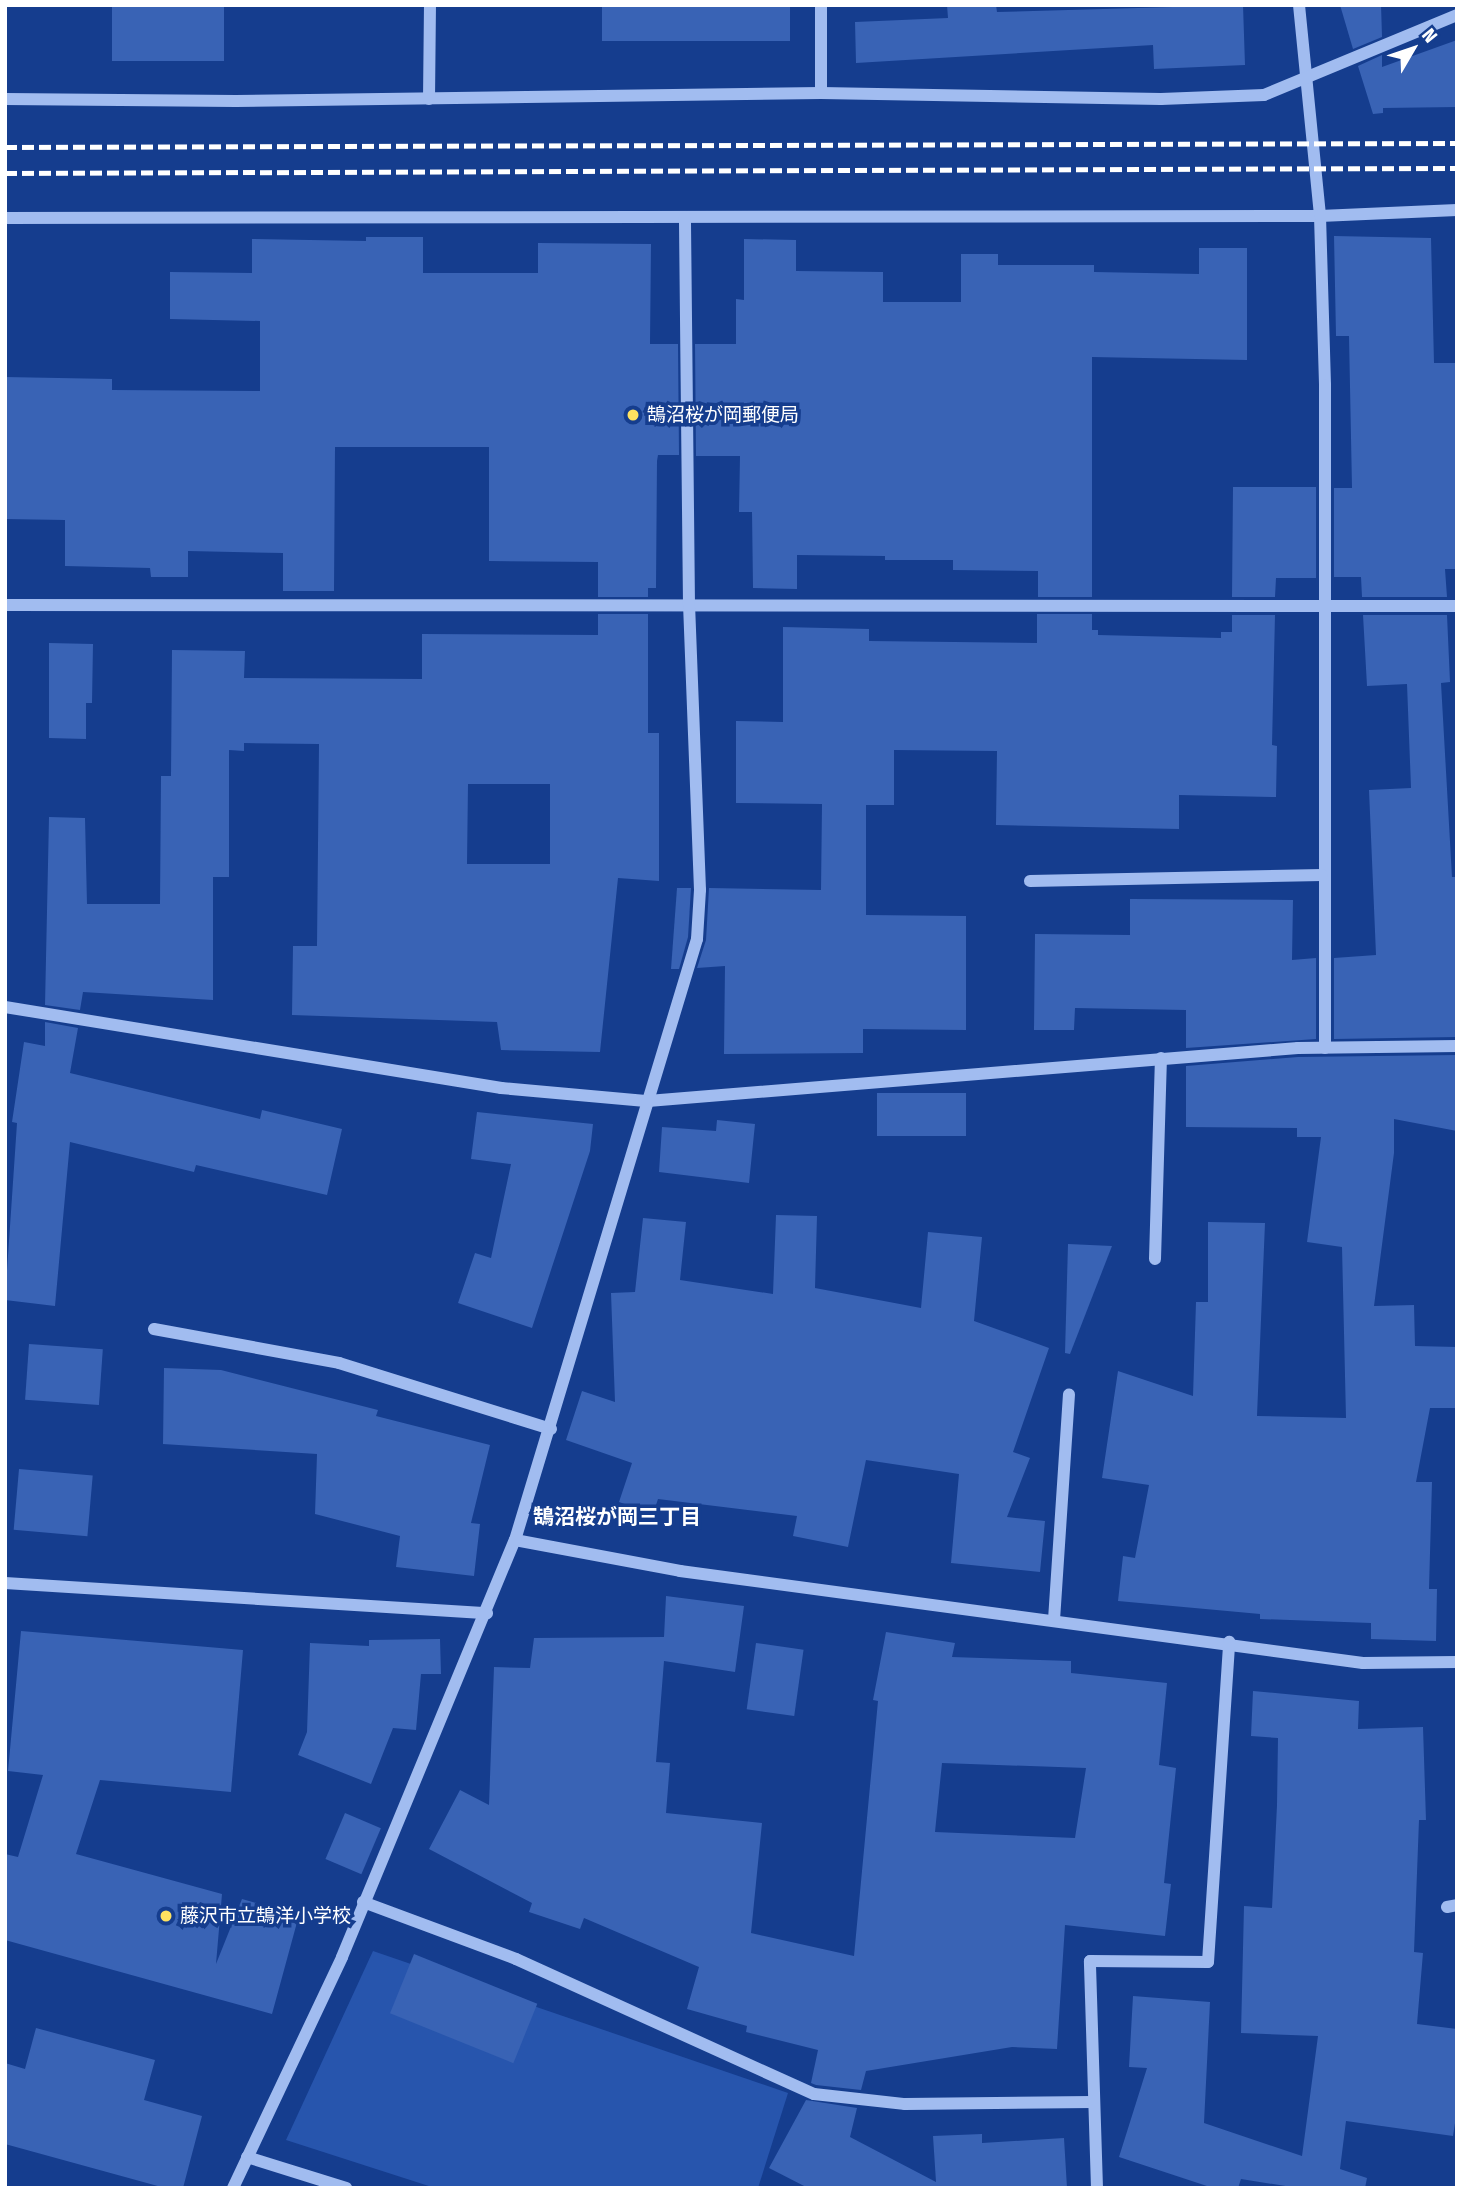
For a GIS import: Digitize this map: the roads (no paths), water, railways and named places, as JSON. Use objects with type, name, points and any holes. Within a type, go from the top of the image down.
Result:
[{"type":"street","points":[[429,99],[430,5]]},
{"type":"street","points":[[821,5],[821,93]]},
{"type":"street","points":[[1299,5],[1320,216],[1325,385],[1322,875],[1325,1048]]},
{"type":"street","points":[[5,99],[429,99],[821,93],[1161,99],[1264,95],[1457,15]]},
{"type":"street","points":[[5,218],[1320,216],[1457,210]]},
{"type":"street","points":[[233,2188],[363,1902],[487,1613],[515,1540],[551,1429],[697,939],[700,890],[689,605],[685,217]]},
{"type":"street","points":[[5,605],[1457,606]]},
{"type":"street","points":[[1030,881],[1322,875]]},
{"type":"street","points":[[5,1007],[501,1088],[648,1101],[1161,1058],[1325,1048],[1457,1046]]},
{"type":"street","points":[[1154,1259],[1161,1058]]},
{"type":"street","points":[[154,1329],[339,1363],[551,1429]]},
{"type":"street","points":[[1054,1620],[1069,1394]]},
{"type":"street","points":[[515,1540],[680,1571],[1229,1642],[1363,1663],[1457,1662]]},
{"type":"street","points":[[5,1583],[487,1613]]},
{"type":"street","points":[[1097,2188],[1092,2102],[1090,1961],[1208,1962],[1229,1642]]},
{"type":"street","points":[[363,1902],[516,1959],[814,2094],[905,2104],[1092,2102]]},
{"type":"street","points":[[247,2157],[346,2188]]},
{"type":"railway","points":[[5,147],[1457,143]]},
{"type":"railway","points":[[5,173],[1457,168]]},
{"type":"place","name":"鵠沼桜が岡郵便局","points":[[633,415]]},
{"type":"place","name":"藤沢市立鵠洋小学校","points":[[166,1916]]},
{"type":"district","name":"鵠沼桜が岡三丁目","points":[[617,1517]]}]
